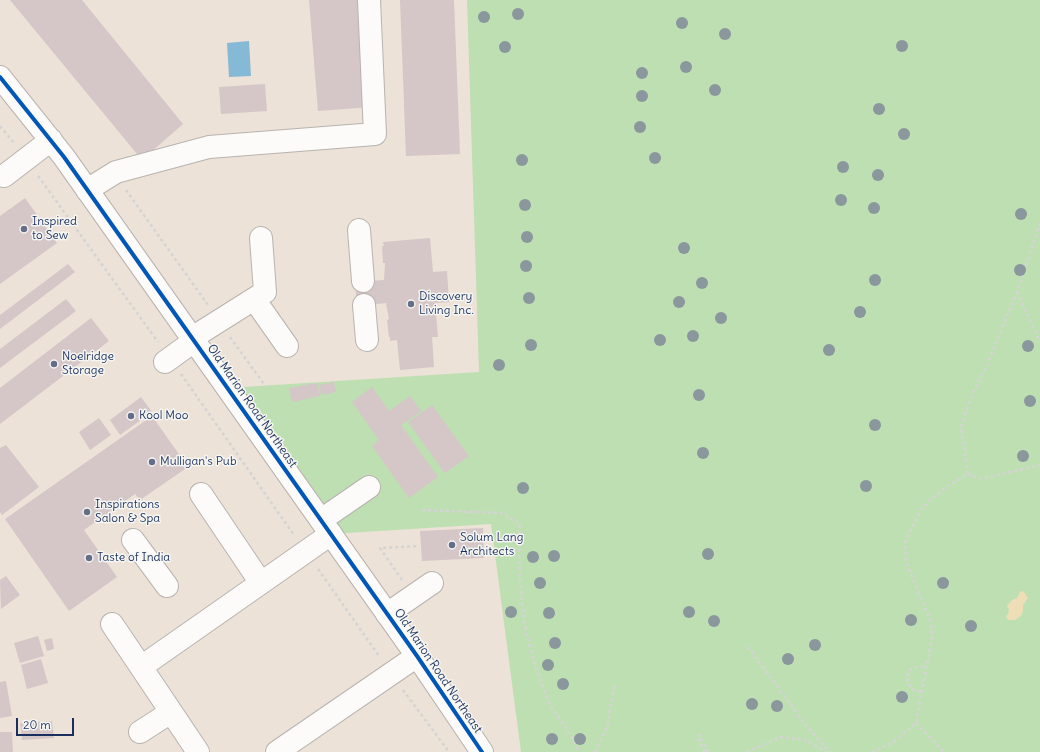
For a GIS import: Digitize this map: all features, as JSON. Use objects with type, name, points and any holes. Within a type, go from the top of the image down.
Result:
[{"type":"main road","points":[[87,190],[114,173],[209,147],[375,134],[370,0]]},
{"type":"main road","name":"Old Marion Road Northeast","points":[[0,77],[51,140],[87,190],[417,656],[482,752]]},
{"type":"main road","points":[[4,176],[51,140]]},
{"type":"main road","points":[[359,230],[362,282]]},
{"type":"main road","points":[[167,360],[219,321],[265,292],[261,238]]},
{"type":"main road","points":[[254,299],[287,346]]},
{"type":"main road","points":[[364,305],[367,340]]},
{"type":"main road","points":[[141,667],[306,552],[326,527],[370,487]]},
{"type":"main road","points":[[201,494],[261,583]]},
{"type":"main road","points":[[133,540],[167,586]]},
{"type":"main road","points":[[387,614],[432,583]]},
{"type":"main road","points":[[112,624],[198,752]]},
{"type":"main road","points":[[277,752],[417,656]]},
{"type":"main road","points":[[140,732],[171,712]]},
{"type":"path","points":[[0,126],[26,159],[167,360],[449,752]]},
{"type":"path","points":[[114,173],[266,386]]},
{"type":"path","points":[[968,474],[961,427],[972,397],[1017,292],[1040,223]]},
{"type":"path","points":[[1017,292],[1040,342]]},
{"type":"path","points":[[968,474],[981,479],[1040,465]]},
{"type":"path","points":[[872,752],[892,743],[916,724],[932,637],[931,622],[906,562],[905,542],[921,510],[930,500],[946,487],[968,474]]},
{"type":"path","points":[[422,510],[501,513],[520,524],[519,555],[521,592],[526,632],[537,671],[550,703],[571,736],[579,752]]},
{"type":"path","points":[[413,596],[380,548],[419,546]]},
{"type":"path","points":[[748,648],[808,728],[830,752]]},
{"type":"path","points":[[921,692],[912,689],[907,680],[908,673],[911,669],[917,666],[927,666]]},
{"type":"path","points":[[595,752],[607,727],[614,686]]},
{"type":"path","points":[[916,724],[944,752]]},
{"type":"path","points":[[705,752],[697,737],[699,736],[709,752]]},
{"type":"path","points":[[746,752],[781,737],[806,740],[826,752]]},
{"type":"green space","points":[[467,0],[1040,0],[1040,752],[521,752],[491,524],[331,534],[227,388],[479,372]]},
{"type":"sand","points":[[1022,591],[1028,598],[1023,605],[1021,616],[1015,620],[1008,620],[1006,616],[1009,610],[1007,606],[1012,600],[1017,598]]},
{"type":"water","points":[[249,41],[251,76],[229,77],[227,43]]},
{"type":"building","points":[[10,0],[82,0],[183,124],[142,160]]},
{"type":"building","points":[[309,0],[363,0],[372,107],[318,111]]},
{"type":"building","points":[[400,0],[454,0],[460,154],[406,156]]},
{"type":"building","points":[[265,84],[267,111],[221,114],[219,87]]},
{"type":"building","name":"Inspired to Sew","points":[[25,198],[57,243],[0,284],[0,216]]},
{"type":"building","name":"Discovery Living Inc.","points":[[430,238],[433,272],[447,271],[449,302],[435,303],[438,337],[432,337],[434,367],[400,370],[397,340],[390,341],[389,337],[387,320],[389,319],[386,303],[357,306],[355,282],[384,280],[385,263],[383,263],[383,242]]},
{"type":"building","points":[[68,264],[75,272],[0,329],[0,315]]},
{"type":"building","name":"Noelridge Storage","points":[[66,299],[76,311],[0,368],[0,349]]},
{"type":"building","name":"Noelridge Storage","points":[[91,318],[109,341],[0,424],[0,388]]},
{"type":"building","points":[[334,382],[336,392],[321,395],[319,385]]},
{"type":"building","points":[[317,383],[320,396],[292,402],[289,388]]},
{"type":"building","points":[[372,387],[389,411],[410,396],[421,411],[401,425],[438,477],[409,498],[372,446],[379,440],[352,402]]},
{"type":"building","name":"Kool Moo","points":[[141,397],[152,412],[120,435],[110,420]]},
{"type":"building","points":[[432,405],[469,456],[445,473],[408,422]]},
{"type":"building","points":[[152,416],[188,467],[140,500],[135,494],[84,530],[117,577],[69,611],[5,519]]},
{"type":"building","points":[[99,418],[111,435],[90,450],[79,432]]},
{"type":"building","points":[[6,445],[39,487],[2,515],[0,512],[0,448]]},
{"type":"building","name":"Solum Lang Architects","points":[[483,528],[484,558],[422,561],[420,531]]},
{"type":"building","points":[[6,576],[20,595],[1,609],[0,580]]},
{"type":"building","points":[[38,636],[44,656],[20,663],[14,643]]},
{"type":"building","points":[[52,638],[54,649],[47,651],[44,640]]},
{"type":"building","points":[[41,659],[48,683],[27,689],[21,665]]},
{"type":"building","points":[[6,681],[12,716],[0,718],[0,682]]},
{"type":"building","points":[[52,721],[54,738],[22,740],[20,723]]},
{"type":"building","points":[[0,732],[12,732],[13,752],[0,752]]},
{"type":"cycle path","points":[[0,77],[64,157],[417,656],[482,752]]},
{"type":"place","name":"Inspired to Sew","points":[[24,229]]},
{"type":"place","name":"Discovery Living Inc.","points":[[411,304]]},
{"type":"place","name":"Noelridge Storage","points":[[54,364]]},
{"type":"place","name":"Kool Moo","points":[[131,416]]},
{"type":"place","name":"Mulligan's Pub","points":[[152,462]]},
{"type":"place","name":"Inspirations Salon & Spa","points":[[87,512]]},
{"type":"place","name":"Solum Lang Architects","points":[[452,545]]},
{"type":"place","name":"Taste of India","points":[[89,558]]}]
